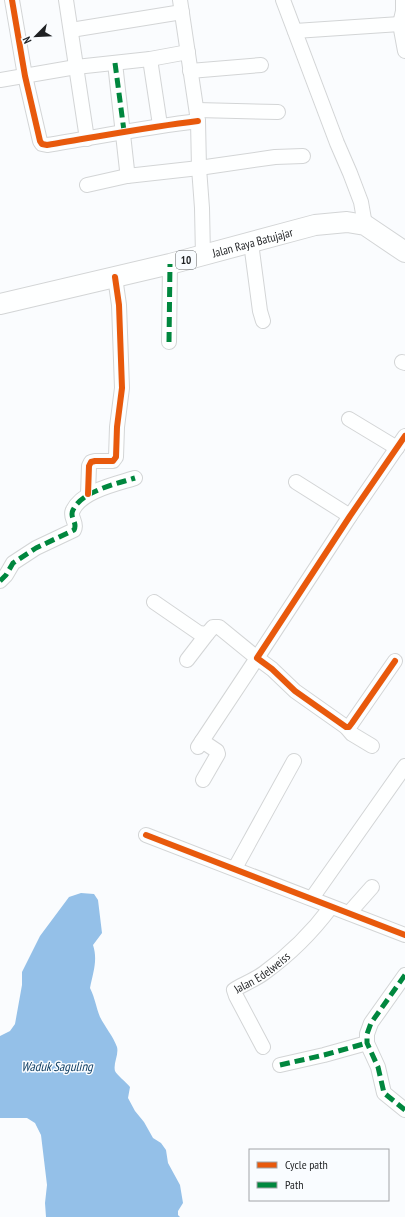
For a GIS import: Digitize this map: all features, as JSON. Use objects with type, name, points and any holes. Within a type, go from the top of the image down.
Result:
[{"type":"highway","name":"Jalan Raya Batujajar","points":[[0,304],[203,256],[315,225],[347,222],[368,226],[400,248]]},
{"type":"street","points":[[12,0],[25,76],[40,141],[42,144],[47,145],[87,139],[198,116],[278,112]]},
{"type":"street","points":[[66,0],[87,139]]},
{"type":"street","points":[[283,0],[337,143],[353,180],[368,226]]},
{"type":"street","points":[[403,0],[403,11],[400,24],[405,51]]},
{"type":"street","points":[[70,30],[181,6],[198,116],[203,256]]},
{"type":"street","points":[[295,31],[400,24]]},
{"type":"street","points":[[0,80],[76,67],[150,59],[188,52]]},
{"type":"street","points":[[150,59],[160,125]]},
{"type":"street","points":[[115,63],[124,131],[127,176]]},
{"type":"street","points":[[190,70],[261,65]]},
{"type":"street","points":[[87,185],[127,176],[303,156]]},
{"type":"street","points":[[251,243],[260,311],[263,321]]},
{"type":"street","points":[[169,342],[170,264]]},
{"type":"street","points":[[88,494],[89,466],[91,462],[113,461],[116,457],[117,427],[122,381],[119,305],[115,277]]},
{"type":"street","points":[[349,418],[397,448]]},
{"type":"street","points":[[203,780],[218,754],[217,751],[200,744],[350,516],[405,436]]},
{"type":"street","points":[[0,580],[13,563],[36,548],[74,530],[76,526],[72,512],[80,500],[88,494],[136,478]]},
{"type":"street","points":[[296,482],[350,516]]},
{"type":"street","points":[[154,602],[199,633],[207,634]]},
{"type":"street","points":[[187,660],[213,627],[219,627],[272,669],[295,691],[346,727],[352,734],[372,746]]},
{"type":"street","points":[[346,727],[352,724],[395,661]]},
{"type":"street","points":[[235,868],[294,761]]},
{"type":"street","points":[[312,898],[405,766]]},
{"type":"street","points":[[146,835],[224,866],[235,868],[405,935]]},
{"type":"street","points":[[349,913],[372,887]]},
{"type":"street","name":"Jalan Edelweiss","points":[[263,1047],[234,990],[263,974],[279,961],[319,923],[331,907]]},
{"type":"street","points":[[405,975],[371,1023],[367,1034],[367,1043],[378,1067],[384,1093],[405,1110]]},
{"type":"street","points":[[280,1065],[367,1043]]},
{"type":"water","name":"Waduk Saguling","points":[[81,893],[94,894],[98,900],[102,933],[93,945],[95,961],[90,988],[100,1017],[117,1047],[115,1071],[130,1087],[128,1098],[135,1111],[144,1122],[153,1138],[161,1143],[166,1150],[168,1163],[180,1185],[183,1203],[178,1211],[178,1215],[180,1217],[46,1217],[45,1203],[47,1185],[41,1135],[35,1123],[27,1118],[0,1118],[0,1036],[10,1031],[15,1024],[22,985],[22,972],[40,936],[69,897]]},
{"type":"marked path","points":[[115,63],[124,131]]},
{"type":"marked path","points":[[169,342],[170,264]]},
{"type":"marked path","points":[[0,581],[6,575],[13,563],[36,548],[74,530],[75,525],[72,513],[77,503],[100,489],[135,478]]},
{"type":"marked path","points":[[405,975],[371,1023],[367,1034],[367,1043],[378,1067],[384,1093],[405,1110]]},
{"type":"marked path","points":[[280,1065],[367,1043]]},
{"type":"cycle path","points":[[12,0],[25,76],[40,141],[42,144],[47,145],[198,121]]},
{"type":"cycle path","points":[[88,494],[89,466],[91,462],[113,461],[116,457],[117,427],[122,388],[119,305],[115,277]]},
{"type":"cycle path","points":[[395,661],[352,723],[349,727],[346,727],[295,691],[272,669],[257,658],[350,516],[405,436]]},
{"type":"cycle path","points":[[146,835],[405,935]]}]
